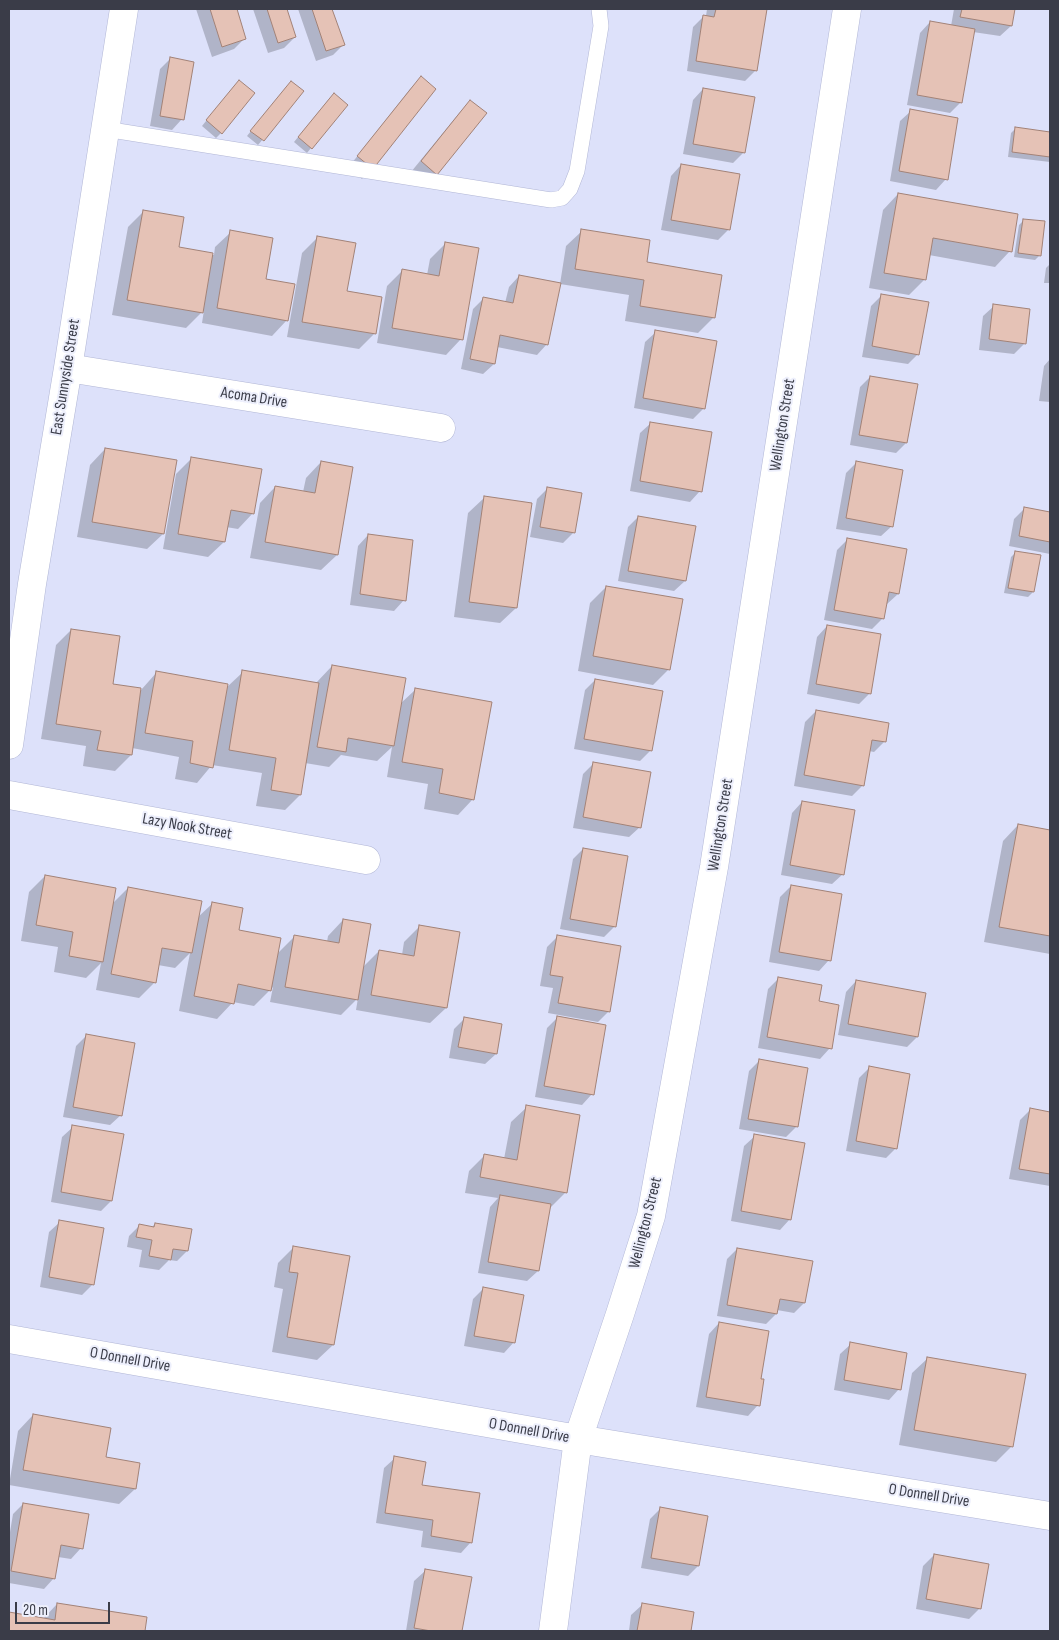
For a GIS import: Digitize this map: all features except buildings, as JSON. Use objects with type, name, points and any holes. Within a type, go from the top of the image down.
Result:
[{"type":"street","name":"East Sunnyside Street","points":[[9,745],[32,584],[124,9]]},
{"type":"street","name":"Wellington Street","points":[[552,1631],[578,1440],[651,1216],[716,857],[847,9]]},
{"type":"street","name":"Acoma Drive","points":[[68,368],[441,428]]},
{"type":"street","name":"Lazy Nook Street","points":[[9,795],[366,860]]},
{"type":"street","name":"O Donnell Drive","points":[[9,1339],[578,1440],[1050,1516]]},
{"type":"lane","points":[[105,129],[551,200],[562,198],[570,189],[577,171],[601,26],[599,9]]}]
